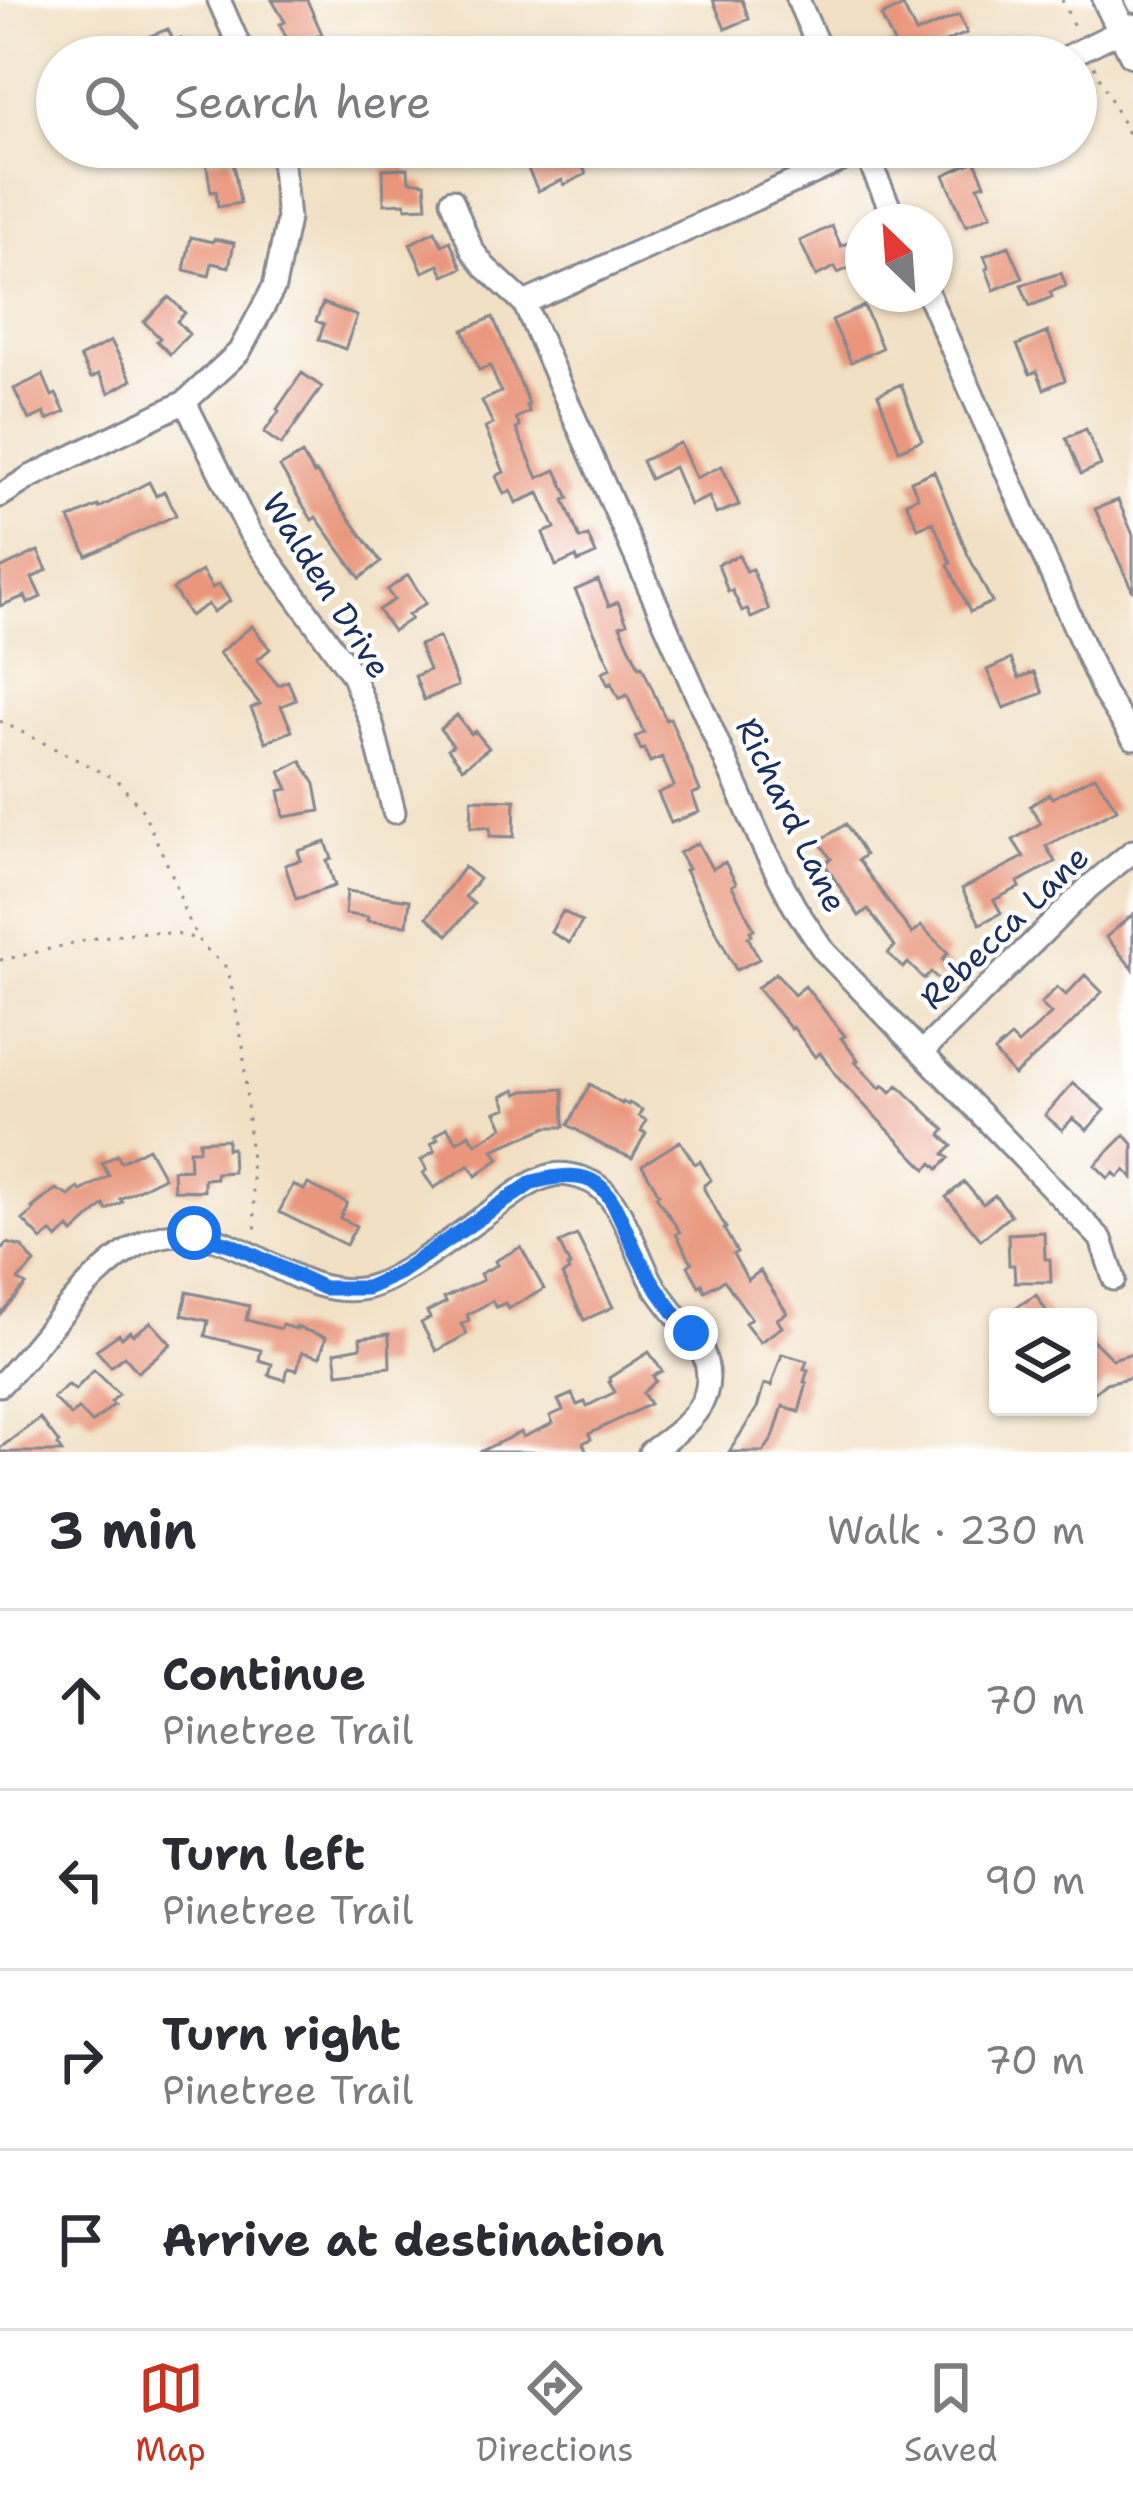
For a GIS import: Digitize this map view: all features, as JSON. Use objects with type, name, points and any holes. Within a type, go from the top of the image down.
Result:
[{"type":"main road","points":[[1107,0],[1129,36]]},
{"type":"street","points":[[219,0],[235,36]]},
{"type":"street","points":[[798,0],[814,36]]},
{"type":"street","points":[[1097,46],[1129,36]]},
{"type":"street","points":[[0,496],[184,402],[239,352],[274,286],[288,219],[283,168]]},
{"type":"street","points":[[452,200],[472,250],[524,303],[822,168]]},
{"type":"street","points":[[874,168],[889,204]]},
{"type":"street","name":"Richard Lane","points":[[524,303],[784,887],[824,951],[1100,1239],[1114,1280]]},
{"type":"street","points":[[936,312],[1103,693],[1133,738]]},
{"type":"street","name":"Walden Drive","points":[[184,402],[250,533],[352,674],[372,724],[394,812]]},
{"type":"street","name":"Rebecca Lane","points":[[922,1052],[1089,887],[1133,851]]},
{"type":"street","points":[[0,1385],[93,1280],[123,1253],[158,1237],[194,1233],[232,1245],[324,1288],[367,1288],[399,1273],[533,1182],[561,1174],[590,1181],[617,1205],[651,1279],[705,1356],[706,1395],[694,1418],[650,1452]]},
{"type":"path","points":[[1062,0],[1072,36]]},
{"type":"path","points":[[1097,87],[1133,144]]},
{"type":"path","points":[[0,721],[117,780],[143,812],[198,939],[228,969],[240,1030],[258,1257]]},
{"type":"path","points":[[0,960],[148,931],[198,939]]},
{"type":"building","points":[[272,0],[307,0],[322,34],[286,36],[280,24],[285,22]]},
{"type":"building","points":[[713,0],[742,0],[749,19],[725,29]]},
{"type":"building","points":[[903,6],[916,33],[959,15],[967,33],[891,36],[881,16]]},
{"type":"building","points":[[207,168],[234,168],[240,203],[218,207],[216,191],[211,192]]},
{"type":"building","points":[[408,168],[409,181],[425,183],[427,207],[384,204],[383,169]]},
{"type":"building","points":[[528,168],[583,168],[586,174],[564,185],[562,180],[538,191]]},
{"type":"building","points":[[960,168],[978,168],[985,184],[978,186],[991,215],[966,226],[944,175]]},
{"type":"building","points":[[832,226],[841,246],[845,244],[845,270],[838,273],[835,267],[816,276],[800,241]]},
{"type":"building","points":[[435,231],[442,245],[450,241],[462,268],[444,276],[439,265],[423,272],[410,244]]},
{"type":"building","points":[[191,237],[234,243],[229,267],[212,263],[209,276],[184,270]]},
{"type":"building","points":[[1009,246],[1023,278],[994,290],[984,256]]},
{"type":"building","points":[[1061,273],[1066,286],[1030,306],[1021,285]]},
{"type":"building","points":[[169,297],[185,313],[177,321],[189,334],[170,354],[144,322]]},
{"type":"building","points":[[323,303],[357,316],[345,349],[319,339],[324,324],[316,321]]},
{"type":"building","points":[[850,312],[867,312],[882,348],[851,362],[832,320]]},
{"type":"building","points":[[493,317],[529,404],[529,412],[516,418],[520,427],[516,429],[538,478],[556,470],[580,539],[588,536],[596,554],[578,562],[576,557],[556,566],[543,533],[555,528],[539,493],[516,503],[511,491],[504,494],[496,476],[504,472],[485,428],[493,424],[482,401],[501,392],[490,366],[479,370],[463,330]]},
{"type":"building","points":[[1048,332],[1065,380],[1044,389],[1037,371],[1030,374],[1017,345]]},
{"type":"building","points":[[111,341],[132,380],[109,393],[99,374],[91,378],[80,357]]},
{"type":"building","points":[[302,373],[322,387],[281,445],[264,433]]},
{"type":"building","points":[[43,375],[65,412],[47,420],[44,413],[29,420],[14,389]]},
{"type":"building","points":[[901,384],[922,440],[899,450],[878,394]]},
{"type":"building","points":[[1086,429],[1101,465],[1081,474],[1066,438]]},
{"type":"building","points":[[680,443],[696,478],[722,466],[739,505],[716,514],[709,497],[690,505],[674,467],[650,479],[642,461]]},
{"type":"building","points":[[302,454],[381,562],[360,578],[316,517],[312,520],[280,467]]},
{"type":"building","points":[[934,471],[992,602],[970,612],[933,522],[918,528],[906,502],[918,497],[911,481]]},
{"type":"building","points":[[149,482],[156,496],[164,491],[176,515],[87,556],[69,519]]},
{"type":"building","points":[[1118,500],[1133,535],[1133,592],[1095,509]]},
{"type":"building","points":[[38,551],[47,570],[32,578],[41,597],[28,603],[25,596],[0,606],[0,569]]},
{"type":"building","points":[[739,555],[746,571],[752,569],[769,610],[751,618],[732,590],[728,592],[718,564]]},
{"type":"building","points":[[202,571],[212,588],[219,584],[230,601],[213,612],[208,604],[190,616],[173,589]]},
{"type":"building","points":[[408,575],[426,603],[393,631],[378,610],[394,600],[387,590]]},
{"type":"building","points":[[598,580],[609,606],[618,602],[627,623],[620,626],[666,720],[670,718],[700,791],[692,794],[699,812],[671,823],[658,793],[674,786],[662,757],[650,762],[641,750],[635,737],[644,733],[627,695],[619,699],[608,685],[602,672],[611,668],[575,590]]},
{"type":"building","points":[[252,626],[270,649],[257,660],[278,685],[288,681],[296,700],[281,706],[292,731],[266,742],[251,708],[260,704],[219,653]]},
{"type":"building","points":[[439,637],[458,686],[424,700],[415,676],[429,670],[419,645]]},
{"type":"building","points":[[1011,659],[1019,678],[1034,672],[1043,693],[1004,708],[987,670]]},
{"type":"building","points":[[457,715],[489,748],[463,768],[440,729]]},
{"type":"building","points":[[301,761],[315,784],[320,811],[284,817],[279,791],[288,789],[280,772]]},
{"type":"building","points":[[1095,776],[1117,809],[1046,846],[1055,862],[994,900],[1001,913],[980,924],[962,889],[1024,857],[1013,840],[1041,823],[1030,806]]},
{"type":"building","points":[[472,799],[515,800],[514,837],[490,836],[490,827],[471,827]]},
{"type":"building","points":[[846,824],[865,855],[858,860],[912,934],[921,926],[948,953],[942,959],[952,969],[940,981],[931,972],[924,979],[908,963],[903,968],[888,953],[895,946],[868,909],[859,916],[824,863],[831,859],[819,841]]},
{"type":"building","points":[[326,842],[335,886],[296,899],[285,865],[301,860],[298,851]]},
{"type":"building","points":[[698,843],[712,869],[725,862],[754,929],[748,937],[759,959],[736,970],[679,853]]},
{"type":"building","points":[[464,867],[479,879],[465,897],[474,904],[448,935],[427,917]]},
{"type":"building","points":[[347,891],[410,900],[407,925],[345,914]]},
{"type":"building","points":[[563,911],[582,922],[569,943],[551,932]]},
{"type":"building","points":[[1133,914],[1133,969],[1106,937]]},
{"type":"building","points":[[776,973],[794,995],[805,986],[845,1036],[841,1038],[855,1062],[880,1088],[884,1085],[891,1092],[898,1085],[945,1130],[941,1135],[952,1146],[944,1154],[949,1158],[938,1169],[932,1163],[926,1169],[820,1053],[815,1057],[757,988]]},
{"type":"building","points":[[1085,975],[1102,992],[1014,1075],[994,1052],[1011,1037],[1018,1044],[1051,1014],[1041,1004],[1057,987],[1066,995]]},
{"type":"building","points":[[1073,1083],[1105,1110],[1087,1130],[1073,1118],[1062,1130],[1045,1115]]},
{"type":"building","points":[[590,1084],[642,1110],[639,1116],[646,1120],[641,1131],[646,1133],[632,1158],[568,1125]]},
{"type":"building","points":[[563,1089],[564,1127],[547,1127],[493,1150],[499,1159],[476,1176],[469,1165],[434,1188],[423,1173],[427,1170],[421,1160],[435,1151],[431,1144],[438,1139],[435,1136],[447,1127],[457,1142],[469,1134],[476,1144],[503,1127],[496,1112],[507,1108],[502,1096],[515,1090],[517,1094]]},
{"type":"building","points":[[1125,1135],[1133,1144],[1133,1178],[1125,1170],[1108,1178],[1095,1165]]},
{"type":"building","points":[[227,1139],[233,1172],[204,1179],[204,1191],[174,1190],[173,1170],[190,1169],[189,1150],[199,1150],[199,1141]]},
{"type":"building","points":[[680,1141],[711,1180],[704,1189],[748,1280],[760,1271],[787,1313],[777,1319],[782,1327],[760,1342],[745,1323],[751,1318],[724,1280],[705,1291],[699,1286],[676,1234],[680,1232],[642,1165]]},
{"type":"building","points":[[148,1148],[164,1177],[107,1210],[104,1205],[73,1233],[69,1228],[57,1239],[51,1232],[42,1240],[23,1220],[56,1189],[69,1196],[78,1188],[81,1191],[109,1176],[102,1163],[117,1155],[121,1162]]},
{"type":"building","points":[[964,1182],[983,1204],[995,1195],[1011,1215],[981,1240],[946,1197]]},
{"type":"building","points":[[308,1184],[347,1203],[340,1218],[356,1226],[346,1245],[279,1212],[293,1185],[304,1190]]},
{"type":"building","points":[[1044,1232],[1051,1282],[1015,1282],[1008,1234]]},
{"type":"building","points":[[577,1235],[613,1307],[584,1320],[562,1275],[570,1266],[559,1243]]},
{"type":"building","points":[[7,1243],[22,1247],[35,1263],[18,1280],[26,1285],[0,1314],[0,1252]]},
{"type":"building","points":[[521,1247],[544,1289],[508,1309],[505,1303],[496,1307],[492,1301],[467,1315],[469,1320],[461,1324],[467,1334],[436,1351],[421,1323],[430,1318],[427,1312],[446,1302],[444,1298],[483,1280],[480,1274]]},
{"type":"building","points":[[187,1292],[249,1306],[246,1320],[326,1337],[320,1357],[302,1352],[297,1370],[288,1368],[285,1380],[269,1375],[272,1364],[259,1360],[261,1350],[205,1336],[208,1321],[182,1315]]},
{"type":"building","points":[[1036,1295],[1044,1308],[1015,1308]]},
{"type":"building","points":[[151,1322],[171,1344],[138,1372],[124,1356],[111,1367],[96,1350],[119,1334],[122,1338],[130,1331],[133,1335]]},
{"type":"building","points":[[389,1334],[390,1367],[338,1373],[335,1352],[361,1347],[360,1338]]},
{"type":"building","points":[[1097,1344],[1112,1359],[1133,1353],[1133,1377],[1106,1383],[1097,1390]]},
{"type":"building","points":[[649,1352],[662,1371],[643,1393],[650,1404],[589,1434],[591,1439],[583,1443],[587,1452],[479,1452],[553,1423],[550,1416],[563,1410],[558,1400],[572,1394],[577,1405],[585,1402],[587,1406],[615,1392],[609,1378]]},
{"type":"building","points":[[782,1354],[807,1361],[799,1412],[783,1406],[763,1452],[729,1452],[757,1408],[764,1384],[771,1386]]},
{"type":"building","points":[[94,1370],[119,1394],[111,1402],[114,1405],[92,1423],[78,1409],[71,1416],[53,1398],[68,1384],[75,1390]]},
{"type":"building","points":[[40,1418],[62,1452],[0,1452],[0,1448]]},
{"type":"route","points":[[194,1233],[232,1245],[324,1288],[367,1288],[399,1273],[533,1182],[561,1174],[576,1177],[596,1184],[613,1199],[651,1279],[691,1333]]}]
